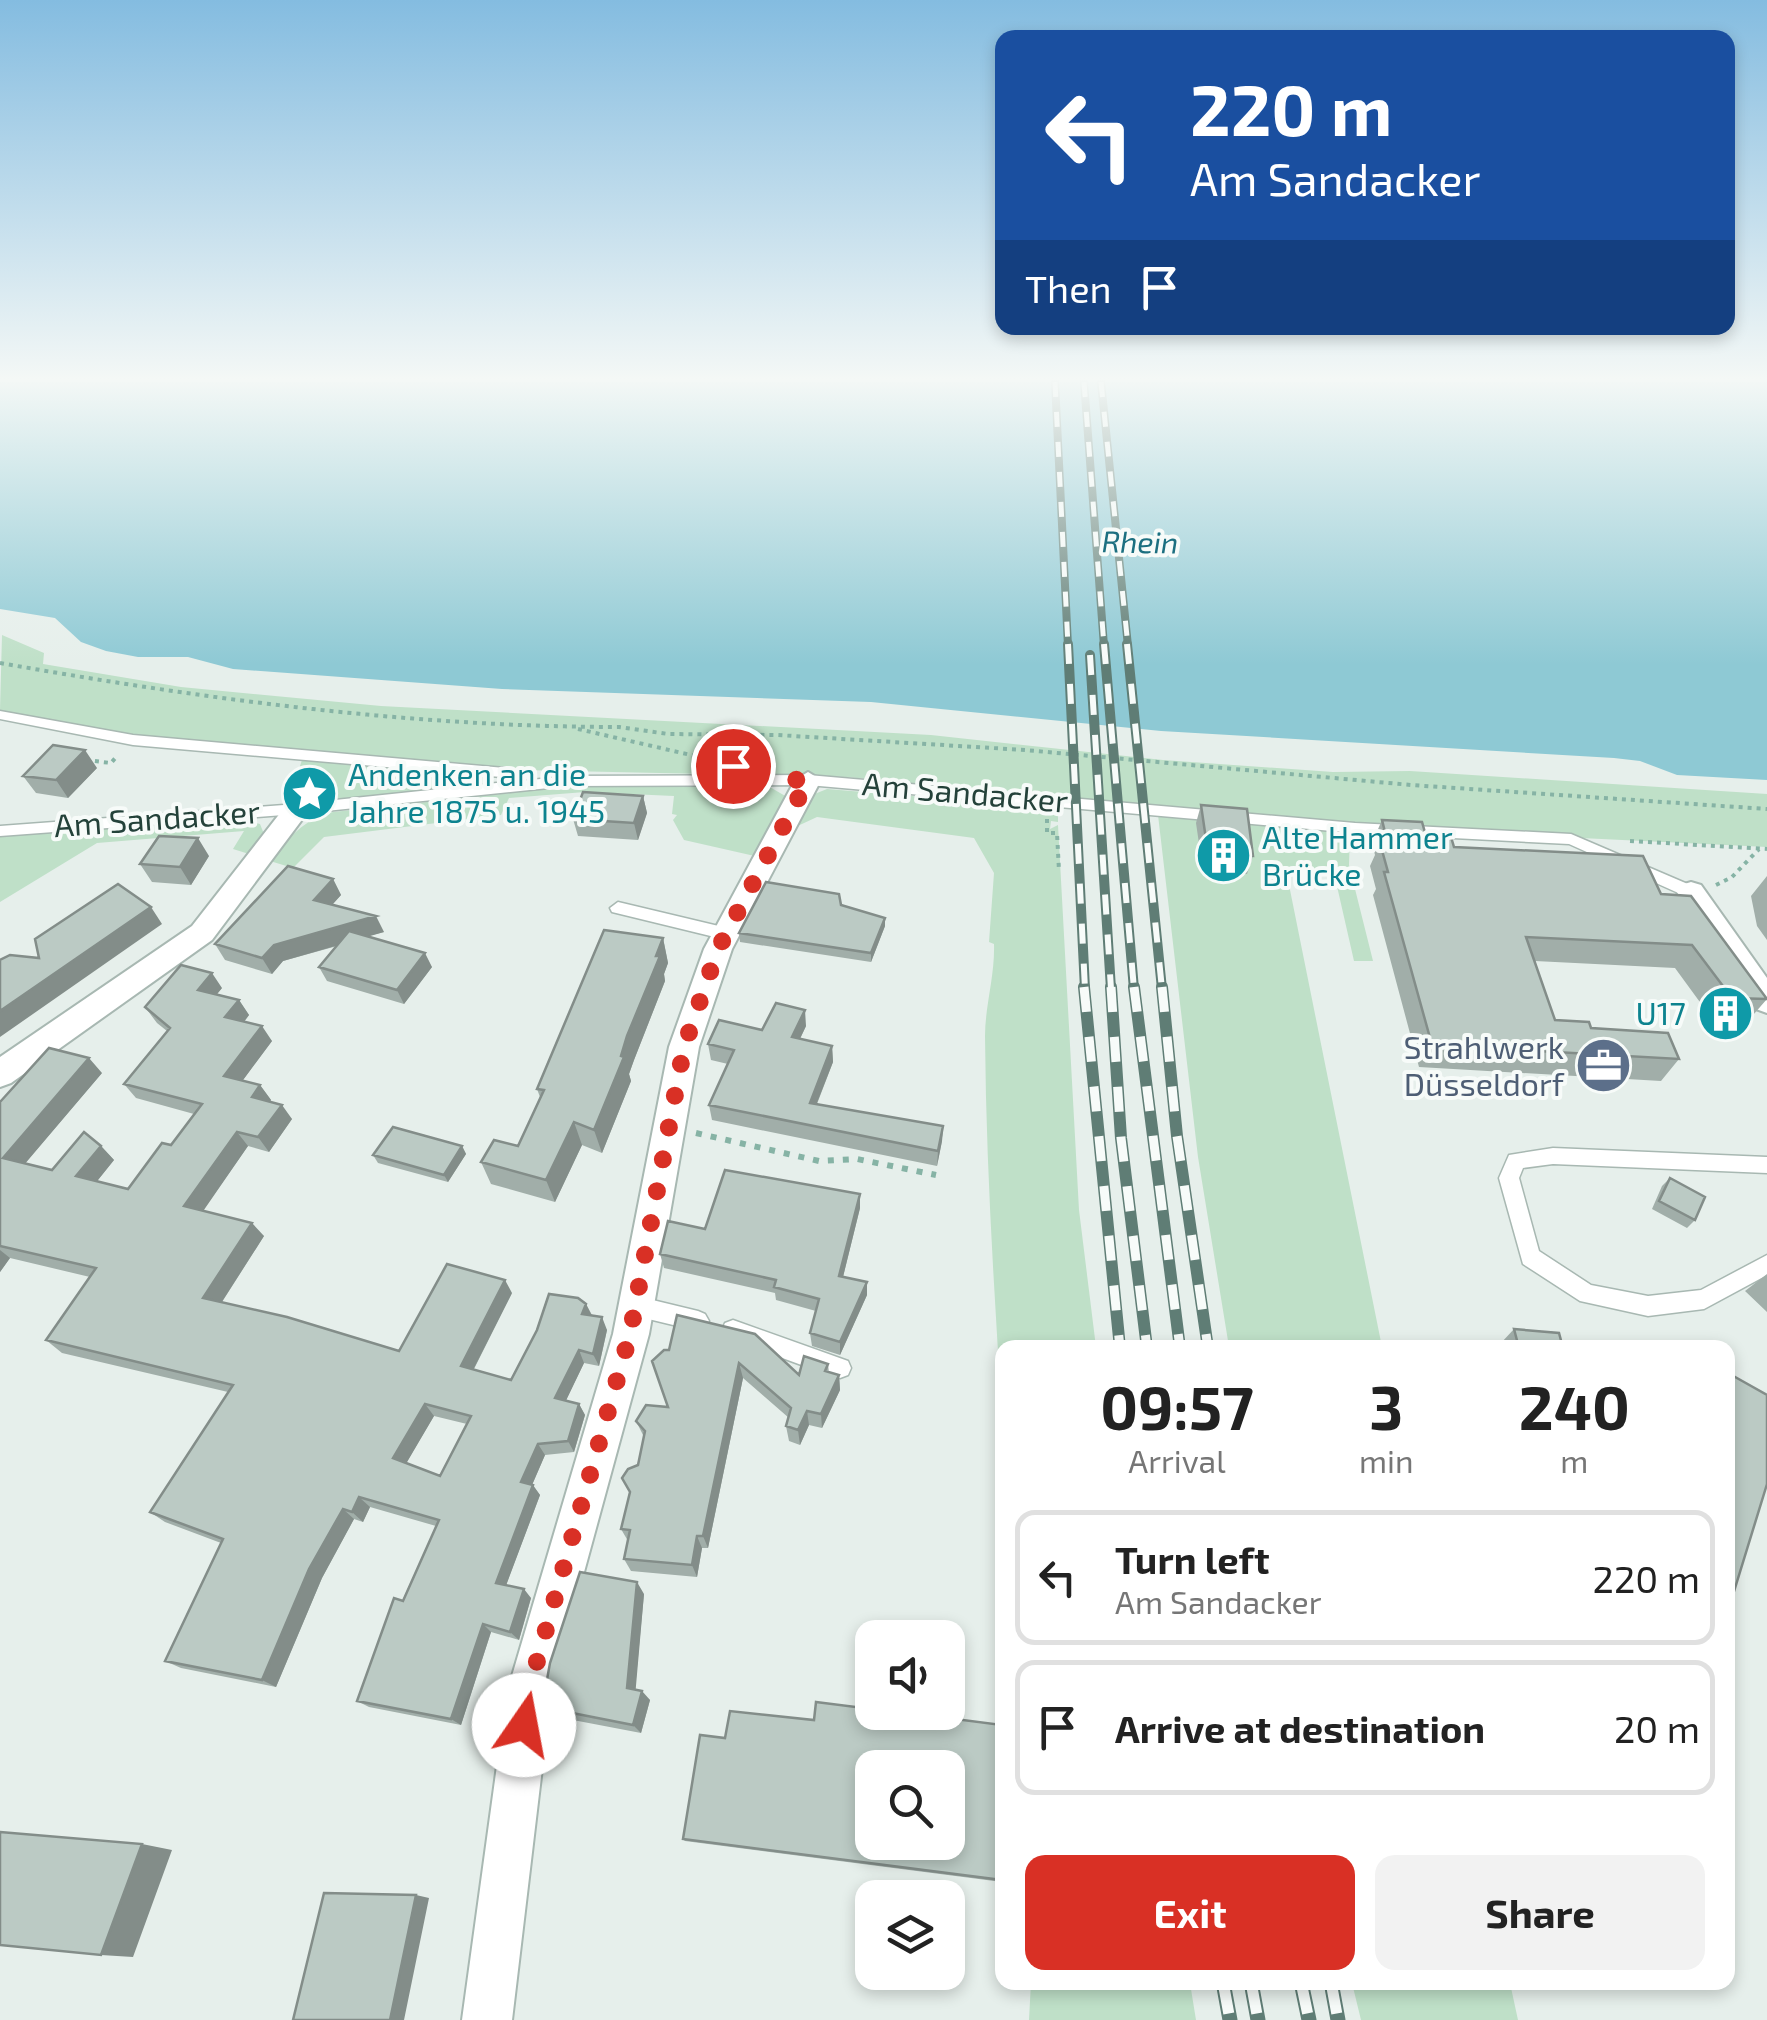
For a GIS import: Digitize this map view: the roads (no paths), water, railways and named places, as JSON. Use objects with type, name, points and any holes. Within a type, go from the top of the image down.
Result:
[{"type":"street","points":[[487,2020],[528,1693],[636,1306],[684,1047],[726,934],[808,780]]},
{"type":"street","points":[[0,1074],[202,933],[297,809]]},
{"type":"street","points":[[1691,892],[1767,1001]]},
{"type":"lane","points":[[0,716],[133,740],[505,773],[518,786]]},
{"type":"lane","name":"Am Sandacker","points":[[0,831],[297,809],[608,779],[808,780],[1355,828],[1571,839],[1691,892]]},
{"type":"lane","points":[[618,908],[726,934]]},
{"type":"lane","points":[[1767,1166],[1553,1156],[1516,1161],[1510,1178],[1530,1256],[1587,1294],[1648,1306],[1704,1298],[1767,1264]]},
{"type":"lane","points":[[636,1306],[770,1339],[802,1358],[840,1368]]},
{"type":"water","name":"Rhein","points":[[0,476],[1767,476],[1767,780],[1677,775],[1640,761],[1614,758],[1161,731],[871,702],[502,689],[233,669],[188,657],[138,657],[106,651],[81,642],[55,618],[0,609]]},
{"type":"railway","points":[[1060,476],[1068,646]]},
{"type":"railway","points":[[1091,476],[1104,646]]},
{"type":"railway","points":[[1111,476],[1128,646]]},
{"type":"railway","points":[[1068,644],[1085,989]]},
{"type":"railway","points":[[1104,644],[1134,989]]},
{"type":"railway","points":[[1127,644],[1162,989]]},
{"type":"railway","points":[[1090,655],[1111,989]]},
{"type":"railway","points":[[1084,987],[1119,1340]]},
{"type":"railway","points":[[1111,987],[1121,1138],[1146,1340]]},
{"type":"railway","points":[[1134,987],[1179,1340]]},
{"type":"railway","points":[[1162,987],[1177,1136],[1207,1340]]},
{"type":"railway","points":[[1224,1990],[1230,2020]]},
{"type":"railway","points":[[1252,1990],[1258,2020]]},
{"type":"railway","points":[[1303,1990],[1309,2020]]},
{"type":"railway","points":[[1332,1990],[1338,2020]]},
{"type":"place","name":"Andenken an die Jahre 1875 u. 1945","points":[[309,793]]},
{"type":"place","name":"Alte Hammer Brücke","points":[[1223,856]]},
{"type":"place","name":"U17","points":[[1725,1014]]},
{"type":"place","name":"Strahlwerk Düsseldorf","points":[[1603,1066]]}]
